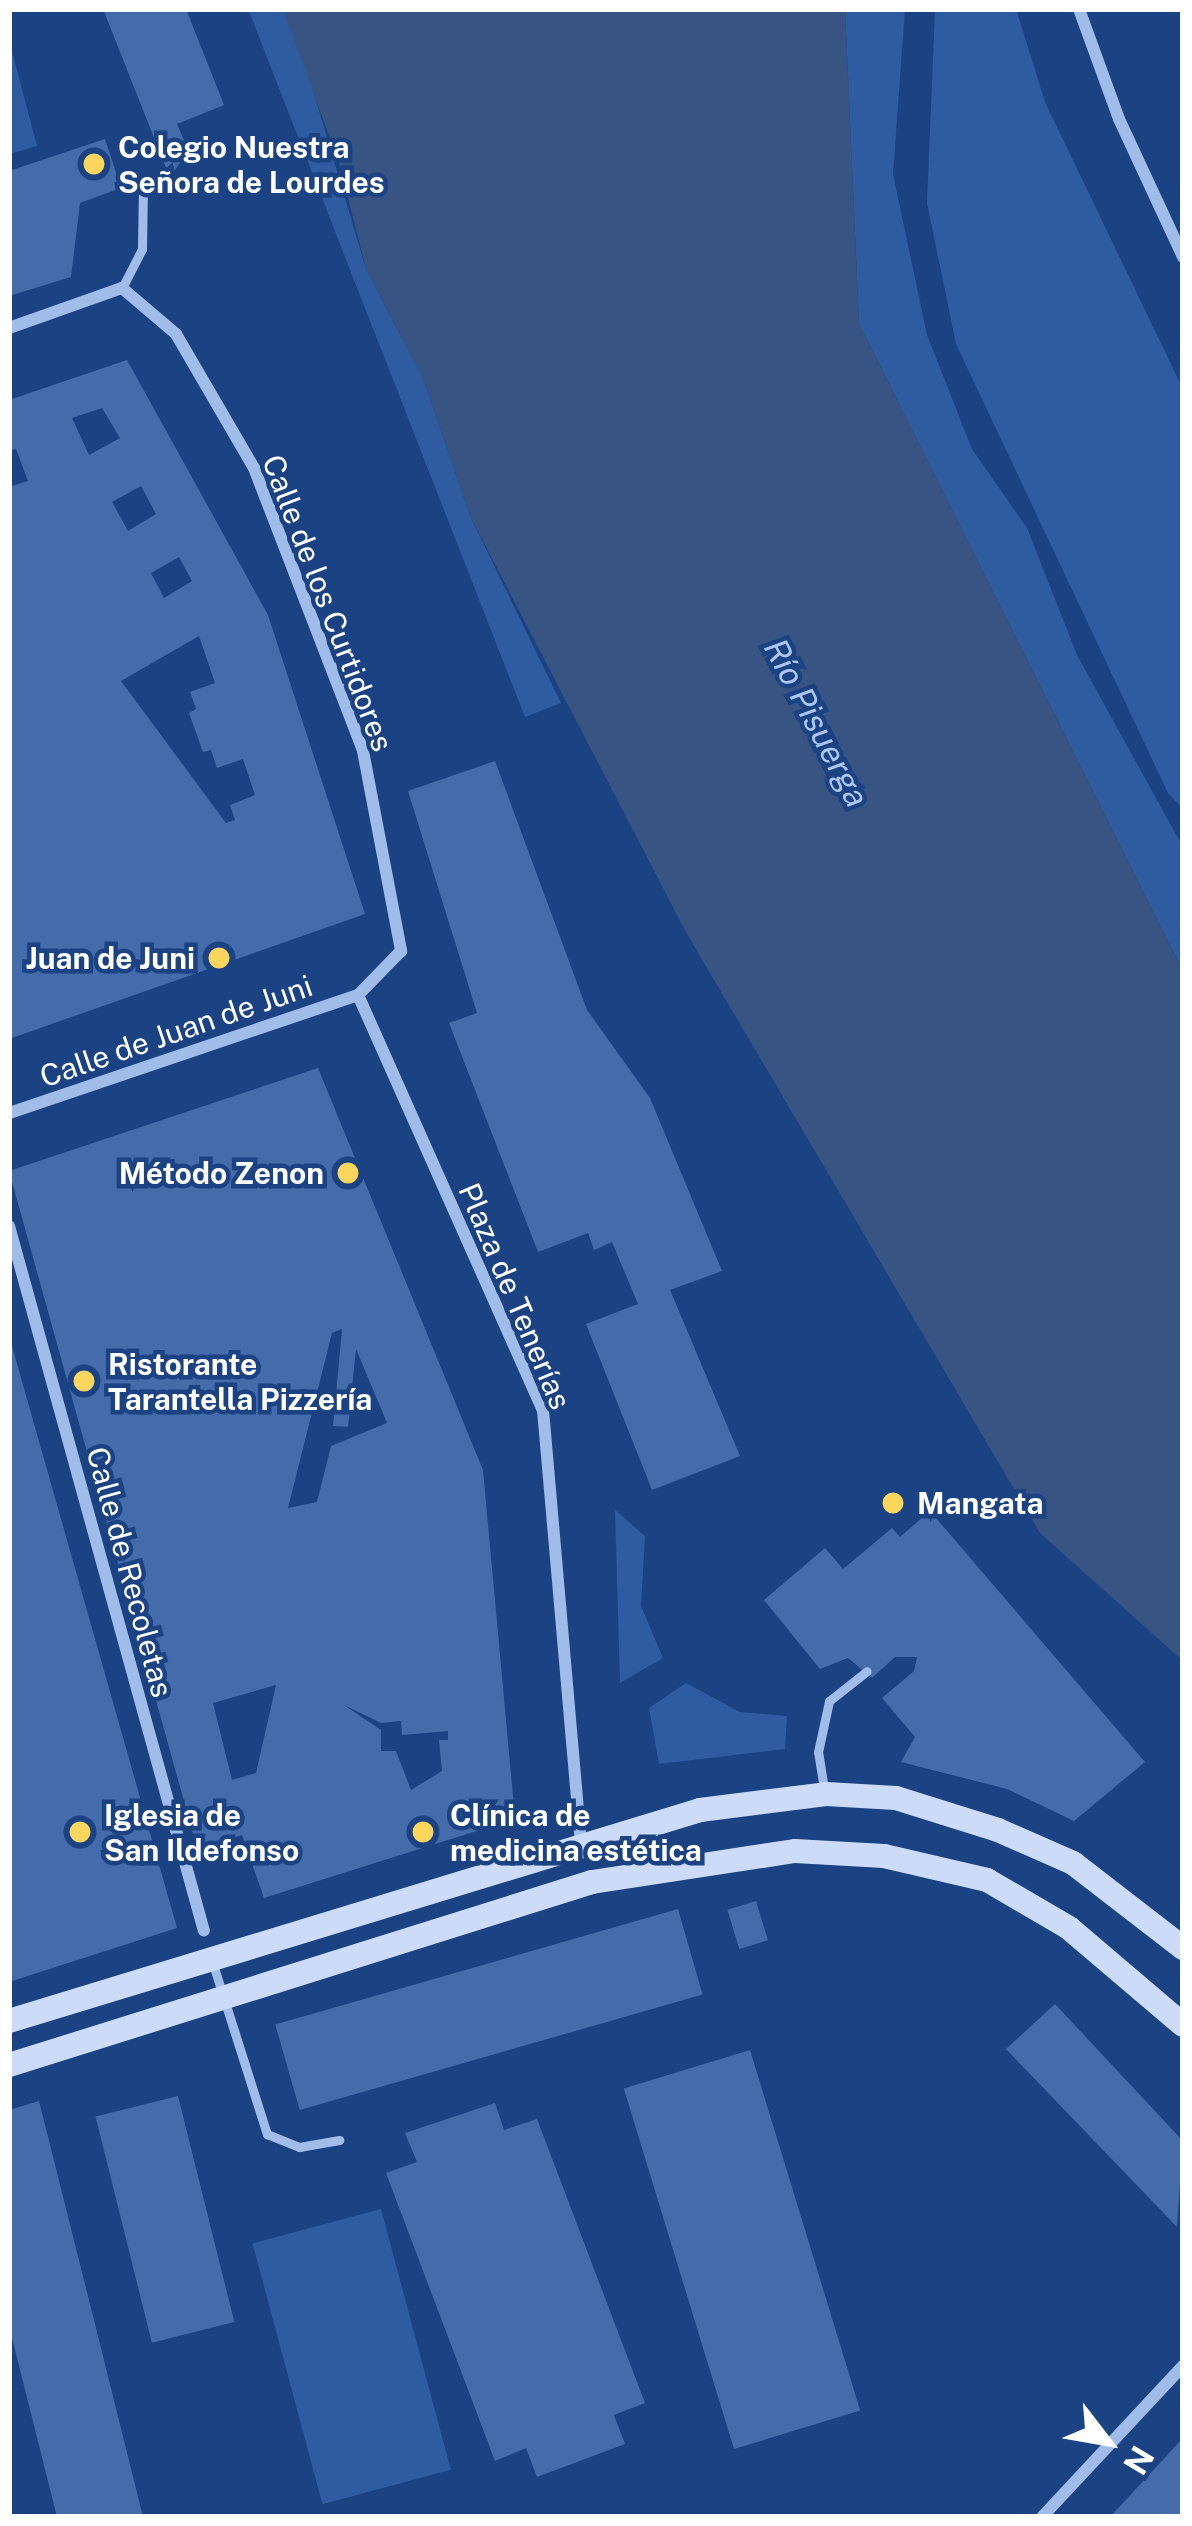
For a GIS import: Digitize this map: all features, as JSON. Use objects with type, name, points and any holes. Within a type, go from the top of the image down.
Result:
[{"type":"main road","points":[[9,2021],[700,1810],[826,1794],[896,1798],[998,1830],[1073,1863],[1183,1948]]},
{"type":"main road","points":[[9,2065],[592,1882],[827,1851],[967,1873],[1069,1928],[1183,2025]]},
{"type":"street","points":[[1079,9],[1119,119],[1183,256]]},
{"type":"street","points":[[9,328],[122,287]]},
{"type":"street","name":"Calle de los Curtidores","points":[[122,287],[176,334],[254,468],[363,751],[401,951],[358,994]]},
{"type":"street","name":"Calle de Juan de Juni","points":[[9,1113],[358,994]]},
{"type":"street","name":"Plaza de Tenerías","points":[[358,994],[543,1410],[580,1847]]},
{"type":"street","name":"Calle de Recoletas","points":[[9,1226],[204,1931]]},
{"type":"street","points":[[580,1847],[670,1869]]},
{"type":"street","points":[[1042,2517],[1183,2366]]},
{"type":"lane","points":[[122,287],[142,249],[143,184]]},
{"type":"lane","points":[[826,1794],[818,1752],[829,1701],[867,1671]]},
{"type":"lane","points":[[212,1961],[267,2134],[299,2147],[339,2140]]},
{"type":"shaded area","points":[[248,9],[283,9],[299,43],[366,269],[423,378],[471,518],[561,703],[525,717]]},
{"type":"shaded area","points":[[845,9],[905,9],[893,174],[927,335],[972,449],[1027,528],[1077,655],[1183,847],[1183,971],[859,324]]},
{"type":"shaded area","points":[[935,9],[1016,9],[1045,102],[1183,389],[1183,809],[1168,793],[956,344],[927,203]]},
{"type":"shaded area","points":[[9,40],[37,146],[9,154]]},
{"type":"shaded area","points":[[615,1510],[645,1536],[641,1606],[663,1658],[620,1683]]},
{"type":"shaded area","points":[[686,1683],[740,1712],[787,1716],[785,1749],[659,1764],[649,1708]]},
{"type":"shaded area","points":[[381,2209],[451,2470],[322,2504],[253,2243]]},
{"type":"water","name":"Río Pisuerga","points":[[283,9],[845,9],[859,324],[1183,971],[1183,1661],[1040,1533],[687,934],[471,518],[423,378],[366,269],[340,166]]},
{"type":"building","points":[[103,9],[186,9],[224,105],[177,124],[188,150],[170,178]]},
{"type":"building","points":[[105,139],[121,188],[80,203],[71,277],[9,296],[9,171]]},
{"type":"building","points":[[127,360],[268,615],[365,914],[9,1039],[9,487],[28,481],[16,449],[9,451],[9,400]],"holes":[[[102,408],[120,438],[89,455],[72,418]],[[141,486],[156,514],[128,531],[112,502]],[[179,557],[192,581],[164,598],[151,573]],[[199,636],[215,683],[190,692],[196,709],[189,713],[203,752],[211,750],[217,768],[243,759],[255,795],[230,805],[235,820],[226,823],[121,681]]]},
{"type":"building","points":[[495,761],[587,1010],[650,1098],[722,1271],[670,1290],[740,1456],[652,1490],[586,1324],[638,1304],[612,1242],[594,1250],[588,1233],[538,1252],[449,1023],[477,1013],[408,791]]},
{"type":"building","points":[[318,1068],[483,1470],[514,1807],[502,1823],[264,1898],[242,1835],[197,1848],[9,1171]],"holes":[[[342,1329],[333,1426],[348,1427],[356,1349],[387,1423],[331,1446],[317,1502],[288,1508],[332,1333]],[[276,1685],[256,1773],[232,1780],[213,1703]],[[344,1705],[381,1723],[401,1721],[402,1735],[448,1731],[448,1740],[439,1740],[442,1771],[411,1790],[396,1751],[381,1751],[381,1730]]]},
{"type":"building","name":"Iglesia de San Ildefonso","points":[[9,1339],[177,1928],[9,1982]]},
{"type":"building","points":[[930,1511],[1145,1762],[1074,1821],[1007,1789],[901,1762],[915,1737],[882,1698],[914,1671],[917,1657],[895,1657],[872,1678],[848,1658],[820,1669],[764,1600],[825,1548],[843,1569],[892,1528],[900,1537]]},
{"type":"building","points":[[756,1901],[768,1940],[739,1949],[727,1910]]},
{"type":"building","points":[[678,1909],[703,1995],[300,2110],[275,2024]]},
{"type":"building","points":[[1055,2004],[1183,2141],[1177,2227],[1006,2049]]},
{"type":"building","points":[[750,2050],[860,2411],[734,2449],[624,2089]]},
{"type":"building","points":[[178,2096],[234,2322],[152,2343],[96,2117]]},
{"type":"building","points":[[39,2101],[143,2517],[57,2517],[9,2326],[9,2110]]},
{"type":"building","points":[[495,2103],[504,2130],[537,2119],[645,2403],[614,2415],[625,2444],[537,2477],[526,2448],[495,2461],[386,2173],[417,2162],[405,2133]]},
{"type":"building","points":[[1183,2438],[1183,2517],[1110,2517]]},
{"type":"place","name":"Colegio Nuestra Señora de Lourdes","points":[[94,164]]},
{"type":"place","name":"Juan de Juni","points":[[219,958]]},
{"type":"place","name":"Método Zenon","points":[[348,1173]]},
{"type":"place","name":"Ristorante Tarantella Pizzería","points":[[84,1381]]},
{"type":"place","name":"Mangata","points":[[893,1503]]},
{"type":"place","name":"Iglesia de San Ildefonso","points":[[80,1832]]},
{"type":"place","name":"Clínica de medicina estética","points":[[423,1832]]}]
